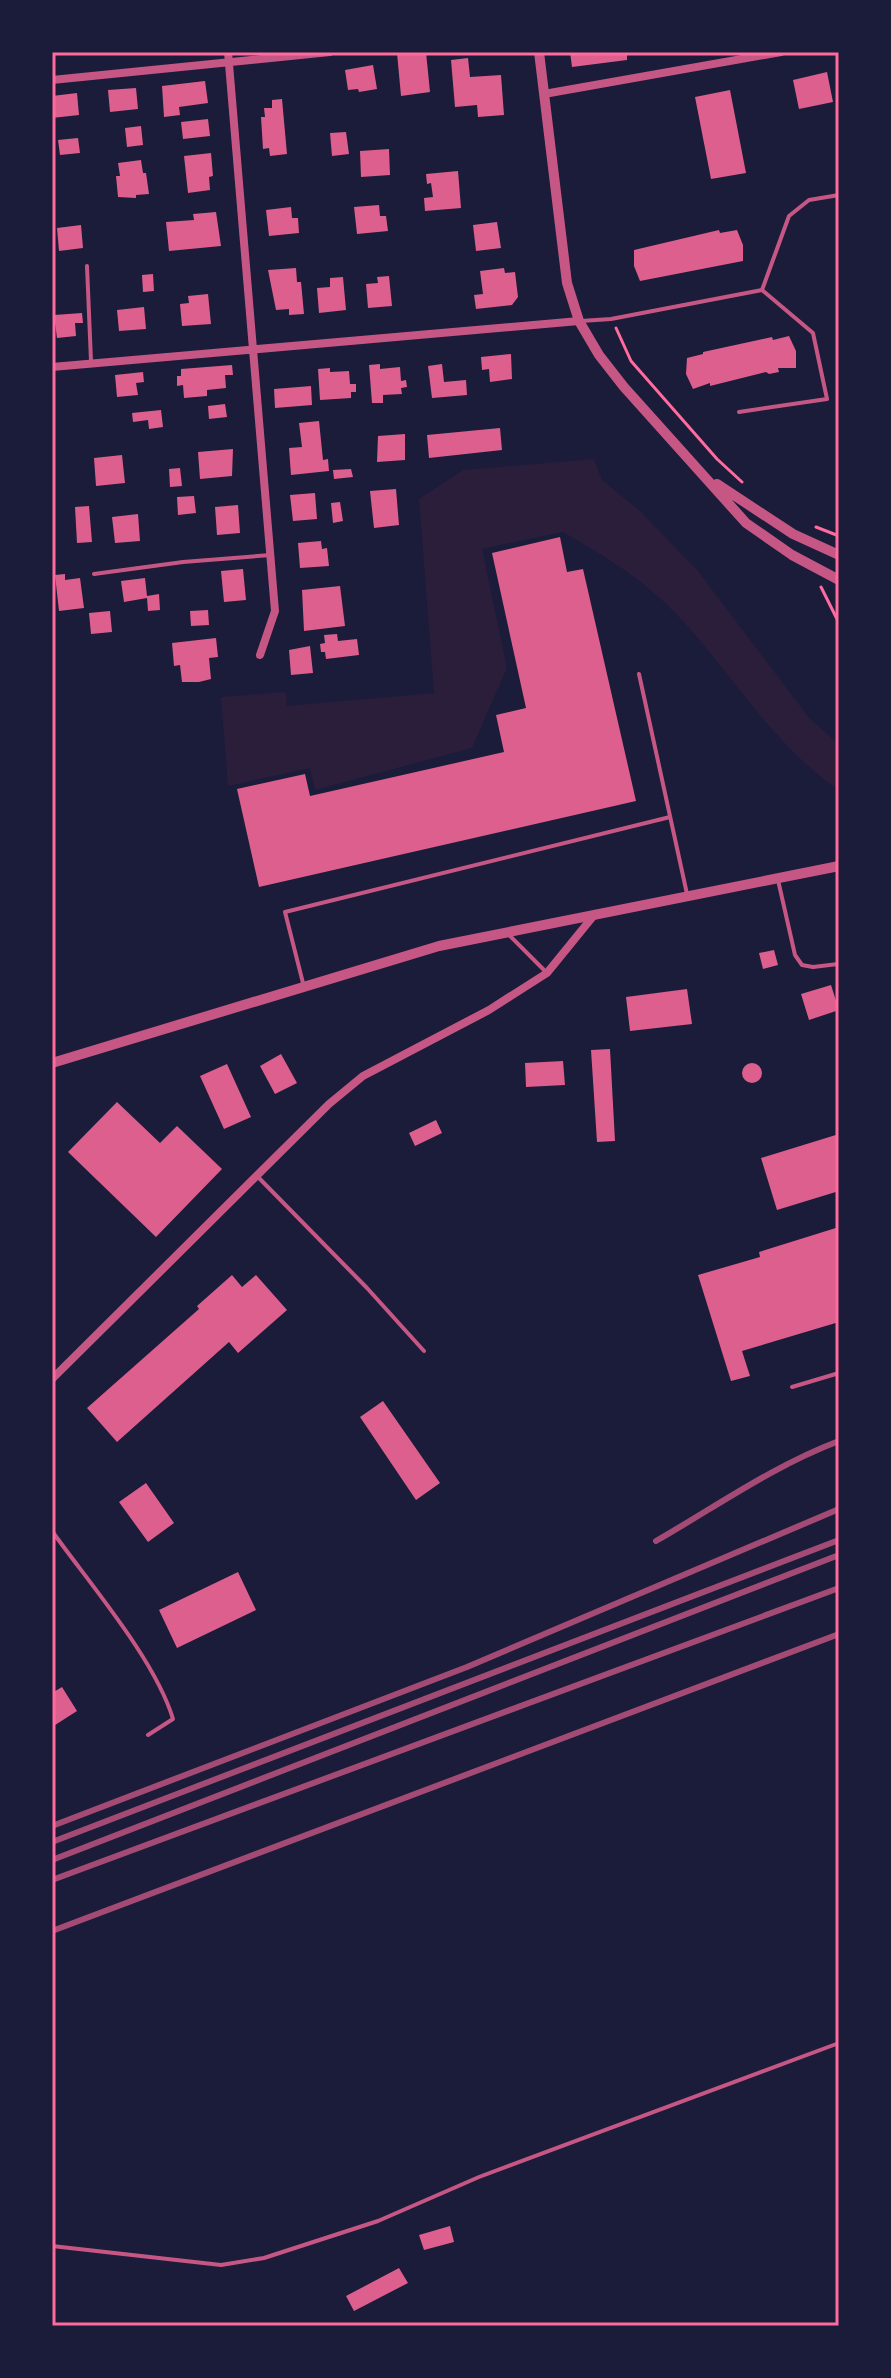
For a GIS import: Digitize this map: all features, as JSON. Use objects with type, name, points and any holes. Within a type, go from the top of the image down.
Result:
[{"type":"street","points":[[228,52],[275,611],[260,655]]},
{"type":"street","points":[[52,80],[330,52]]},
{"type":"street","points":[[539,52],[567,283],[579,321],[599,355],[624,387],[746,523],[792,555],[839,580]]},
{"type":"street","points":[[544,94],[781,52]]},
{"type":"street","points":[[52,367],[91,361],[579,321]]},
{"type":"street","points":[[706,477],[793,534],[839,555]]},
{"type":"street","points":[[52,1063],[439,946],[839,866]]},
{"type":"street","points":[[52,1379],[329,1104],[363,1076],[489,1010],[547,973],[596,913]]},
{"type":"lane","points":[[762,290],[789,216],[809,200],[839,195]]},
{"type":"lane","points":[[87,266],[91,361]]},
{"type":"lane","points":[[579,321],[611,319],[762,290]]},
{"type":"lane","points":[[739,412],[827,399],[813,333],[762,290]]},
{"type":"lane","points":[[94,574],[183,562],[271,555]]},
{"type":"lane","points":[[639,674],[688,896]]},
{"type":"lane","points":[[304,987],[285,912],[670,817]]},
{"type":"lane","points":[[778,880],[795,955],[802,965],[838,964],[839,967]]},
{"type":"lane","points":[[506,931],[547,973]]},
{"type":"lane","points":[[257,1176],[424,1351]]},
{"type":"lane","points":[[792,1387],[839,1373]]},
{"type":"lane","points":[[52,1531],[137,1650],[167,1699],[173,1719],[148,1735]]},
{"type":"lane","points":[[52,2246],[221,2265],[264,2258],[378,2221],[479,2177],[839,2043]]},
{"type":"path","points":[[611,319],[631,361],[717,459],[748,487]]},
{"type":"path","points":[[811,524],[839,536]]},
{"type":"shaded area","points":[[594,459],[602,480],[639,510],[698,571],[810,719],[839,744],[839,790],[790,749],[664,602],[628,573],[563,532],[482,549],[507,668],[472,748],[315,790],[310,768],[228,786],[221,697],[286,692],[287,706],[434,693],[419,499],[463,470]]},
{"type":"building","points":[[426,52],[430,92],[401,96],[397,53]]},
{"type":"building","points":[[570,52],[627,52],[627,60],[572,67]]},
{"type":"building","points":[[468,58],[470,77],[501,75],[504,115],[478,117],[477,105],[455,107],[451,60]]},
{"type":"building","points":[[373,65],[377,89],[348,90],[345,70]]},
{"type":"building","points":[[827,72],[833,102],[799,109],[793,80]]},
{"type":"building","points":[[205,81],[208,103],[179,107],[180,115],[164,117],[162,86]]},
{"type":"building","points":[[136,88],[138,109],[110,112],[108,90]]},
{"type":"building","points":[[730,90],[746,173],[711,179],[695,97]]},
{"type":"building","points":[[77,93],[79,115],[52,118],[52,96]]},
{"type":"building","points":[[282,99],[287,154],[270,156],[269,148],[263,149],[261,117],[265,117],[264,108],[272,108],[272,100]]},
{"type":"building","points":[[208,119],[210,136],[183,139],[181,122]]},
{"type":"building","points":[[141,126],[143,145],[127,147],[125,128]]},
{"type":"building","points":[[346,132],[349,154],[332,156],[330,133]]},
{"type":"building","points":[[78,138],[80,153],[60,155],[58,140]]},
{"type":"building","points":[[389,149],[390,175],[361,177],[360,151]]},
{"type":"building","points":[[211,153],[213,176],[209,177],[210,190],[188,193],[184,156]]},
{"type":"building","points":[[141,160],[149,194],[136,195],[136,198],[118,197],[118,163]]},
{"type":"building","points":[[458,171],[461,208],[425,211],[424,198],[433,197],[426,174]]},
{"type":"building","points":[[379,205],[380,216],[386,216],[388,231],[357,234],[354,207]]},
{"type":"building","points":[[291,207],[292,218],[298,218],[299,233],[269,236],[266,210]]},
{"type":"building","points":[[216,212],[221,246],[169,251],[166,222],[194,220],[193,214]]},
{"type":"building","points":[[497,222],[501,248],[476,251],[473,225]]},
{"type":"building","points":[[81,225],[83,248],[59,251],[57,228]]},
{"type":"building","points":[[719,230],[720,233],[737,230],[743,245],[743,261],[640,281],[634,266],[634,250]]},
{"type":"building","points":[[296,268],[297,282],[301,282],[304,314],[289,315],[289,309],[276,310],[268,270]]},
{"type":"building","points":[[504,268],[505,273],[515,272],[518,297],[512,305],[476,309],[474,295],[483,294],[480,271]]},
{"type":"building","points":[[153,274],[154,291],[143,292],[142,275]]},
{"type":"building","points":[[389,276],[392,306],[368,308],[366,284],[378,283],[377,277]]},
{"type":"building","points":[[343,277],[346,310],[319,313],[317,288],[330,287],[330,278]]},
{"type":"building","points":[[208,294],[211,324],[182,326],[180,304],[189,303],[188,296]]},
{"type":"building","points":[[144,307],[146,329],[119,331],[117,310]]},
{"type":"building","points":[[82,313],[83,323],[75,323],[76,336],[57,338],[54,315]]},
{"type":"building","points":[[789,336],[796,351],[796,368],[778,368],[779,372],[766,372],[710,386],[710,383],[693,389],[686,374],[687,358],[703,352]]},
{"type":"building","points":[[511,354],[512,379],[490,382],[489,369],[482,370],[481,357]]},
{"type":"building","points":[[380,364],[380,369],[400,367],[401,381],[406,380],[407,387],[401,388],[402,394],[383,395],[383,403],[372,403],[369,365]]},
{"type":"building","points":[[442,364],[444,382],[466,380],[467,395],[432,398],[428,366]]},
{"type":"building","points":[[232,365],[233,375],[225,375],[226,388],[207,390],[207,396],[184,398],[183,385],[177,386],[181,369]]},
{"type":"building","points":[[330,368],[330,372],[349,371],[350,384],[356,384],[356,392],[351,392],[351,398],[320,400],[318,369]]},
{"type":"building","points":[[143,372],[144,382],[136,383],[138,395],[117,397],[115,375]]},
{"type":"building","points":[[311,386],[312,405],[275,408],[274,389]]},
{"type":"building","points":[[225,404],[227,417],[209,419],[208,406]]},
{"type":"building","points":[[161,410],[163,427],[149,429],[148,420],[133,422],[132,413]]},
{"type":"building","points":[[319,421],[323,460],[328,459],[329,471],[291,475],[289,448],[302,447],[299,423]]},
{"type":"building","points":[[500,428],[502,450],[429,458],[427,435]]},
{"type":"building","points":[[405,434],[405,460],[377,462],[378,436]]},
{"type":"building","points":[[233,449],[232,476],[200,479],[198,452]]},
{"type":"building","points":[[122,455],[125,483],[96,486],[94,458]]},
{"type":"building","points":[[180,468],[182,486],[170,487],[169,469]]},
{"type":"building","points":[[351,469],[353,477],[334,479],[333,470]]},
{"type":"building","points":[[396,489],[399,525],[374,528],[370,491]]},
{"type":"building","points":[[315,493],[317,519],[293,521],[290,495]]},
{"type":"building","points":[[194,496],[196,513],[178,515],[177,497]]},
{"type":"building","points":[[340,502],[343,521],[333,523],[331,503]]},
{"type":"building","points":[[238,505],[240,533],[217,535],[215,507]]},
{"type":"building","points":[[89,506],[92,542],[77,543],[75,507]]},
{"type":"building","points":[[138,514],[140,541],[115,543],[112,517]]},
{"type":"building","points":[[560,537],[567,572],[583,569],[636,801],[259,887],[237,789],[305,774],[310,796],[504,752],[496,715],[526,708],[492,553]]},
{"type":"building","points":[[321,541],[322,549],[327,548],[329,566],[300,568],[298,543]]},
{"type":"building","points":[[243,569],[246,600],[224,602],[221,571]]},
{"type":"building","points":[[65,574],[65,580],[80,578],[84,608],[59,611],[55,575]]},
{"type":"building","points":[[145,578],[147,596],[159,594],[160,610],[148,611],[147,598],[124,602],[121,581]]},
{"type":"building","points":[[340,586],[345,626],[304,631],[302,590]]},
{"type":"building","points":[[208,610],[209,625],[191,626],[190,611]]},
{"type":"building","points":[[110,611],[112,632],[91,634],[89,613]]},
{"type":"building","points":[[337,634],[338,641],[357,639],[359,655],[326,659],[320,644],[325,643],[324,635]]},
{"type":"building","points":[[216,638],[218,657],[209,658],[211,679],[182,682],[180,665],[174,666],[172,643]]},
{"type":"building","points":[[310,646],[313,673],[291,675],[289,650]]},
{"type":"building","points":[[774,950],[778,965],[763,969],[759,953]]},
{"type":"building","points":[[831,985],[839,1010],[809,1020],[801,994]]},
{"type":"building","points":[[687,989],[692,1024],[630,1031],[626,997]]},
{"type":"building","points":[[610,1049],[615,1141],[597,1142],[591,1050]]},
{"type":"building","points":[[281,1054],[297,1083],[275,1094],[260,1066]]},
{"type":"building","points":[[563,1061],[565,1085],[526,1087],[525,1063]]},
{"type":"building","points":[[752,1063],[759,1066],[762,1073],[759,1080],[752,1083],[745,1080],[742,1073],[745,1066]]},
{"type":"building","points":[[227,1064],[251,1117],[224,1129],[200,1076]]},
{"type":"building","points":[[117,1102],[160,1143],[177,1126],[222,1169],[156,1237],[68,1152]]},
{"type":"building","points":[[436,1120],[442,1133],[415,1146],[409,1133]]},
{"type":"building","points":[[839,1134],[839,1191],[777,1210],[761,1158]]},
{"type":"building","points":[[839,1227],[839,1322],[742,1351],[750,1376],[731,1381],[698,1275],[760,1257],[759,1252]]},
{"type":"building","points":[[232,1275],[242,1287],[256,1275],[287,1310],[238,1353],[229,1342],[117,1442],[87,1408],[199,1309],[197,1306]]},
{"type":"building","points":[[383,1401],[440,1483],[416,1500],[360,1417]]},
{"type":"building","points":[[146,1483],[174,1523],[148,1542],[119,1502]]},
{"type":"building","points":[[238,1572],[256,1610],[177,1648],[159,1610]]},
{"type":"building","points":[[62,1687],[77,1711],[52,1727],[52,1693]]},
{"type":"building","points":[[450,2226],[454,2242],[424,2250],[419,2235]]},
{"type":"building","points":[[399,2268],[408,2283],[354,2311],[346,2296]]},
{"type":"railway","points":[[656,1541],[768,1474],[839,1441]]},
{"type":"railway","points":[[52,1826],[467,1667],[839,1509]]},
{"type":"railway","points":[[52,1842],[839,1540]]},
{"type":"railway","points":[[52,1860],[839,1555]]},
{"type":"railway","points":[[52,1880],[839,1588]]},
{"type":"railway","points":[[52,1931],[839,1634]]}]
